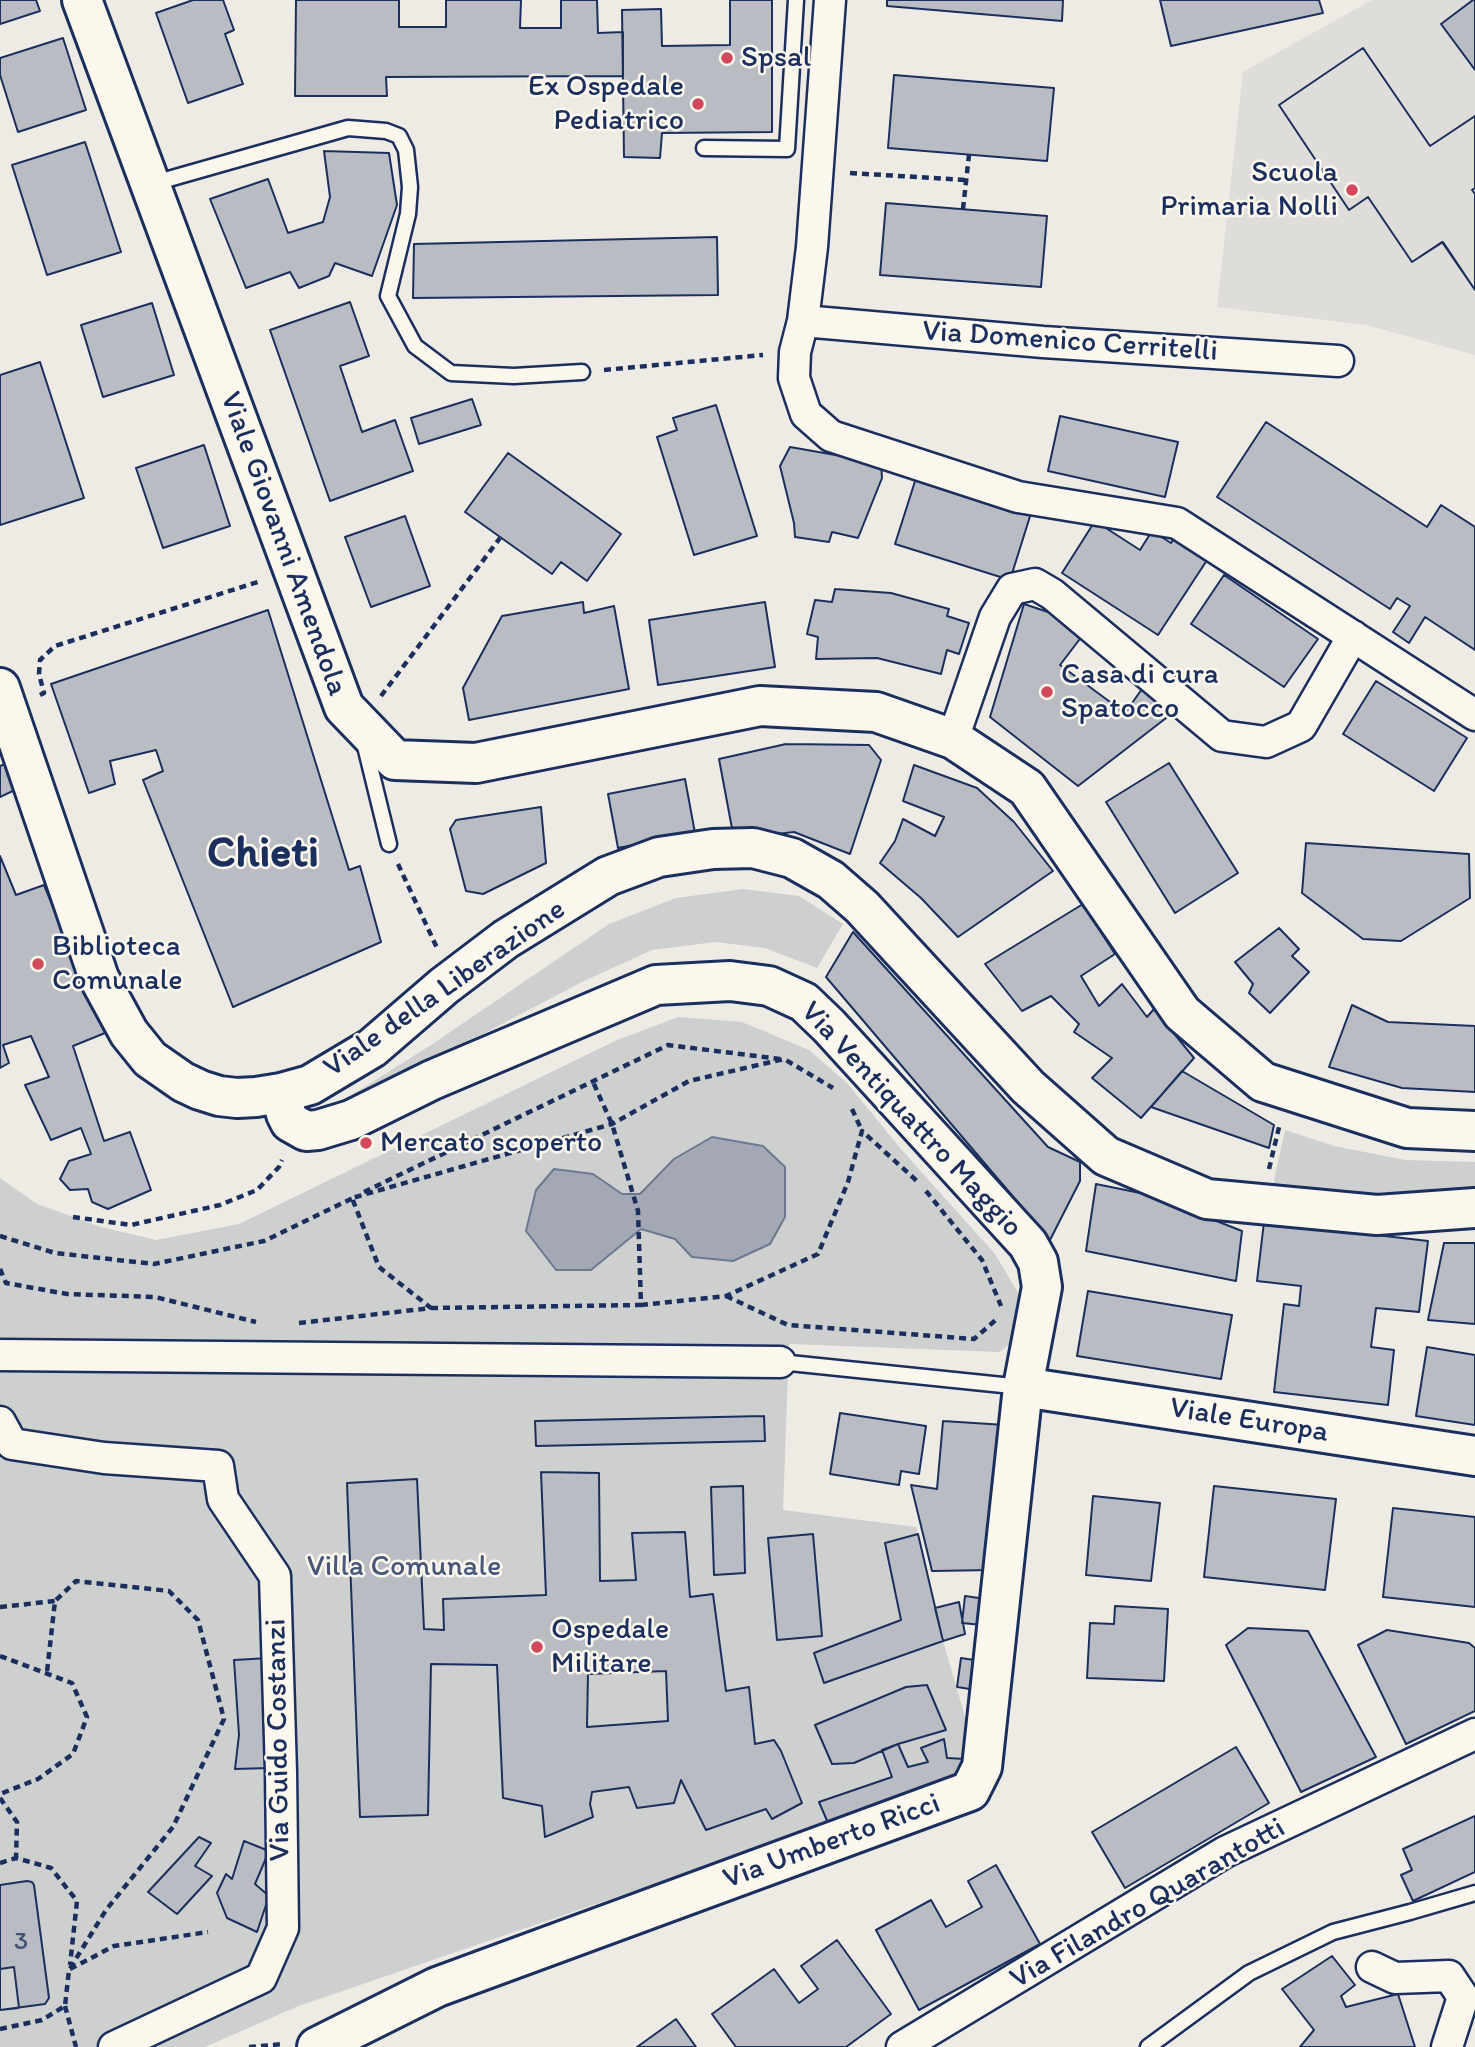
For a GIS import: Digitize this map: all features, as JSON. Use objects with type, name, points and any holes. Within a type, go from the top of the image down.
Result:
[{"type":"street","name":"Viale Giovanni Amendola","points":[[82,0],[344,707],[395,761],[476,763],[760,706],[876,712],[953,739],[1027,788],[1182,1013],[1263,1082],[1407,1128],[1475,1131]]},
{"type":"street","points":[[830,0],[813,247],[803,321],[795,352],[794,379],[806,414],[831,436],[1018,497],[1177,523],[1475,715]]},
{"type":"street","name":"Via Domenico Cerritelli","points":[[803,321],[1043,342],[1338,361]]},
{"type":"street","points":[[953,739],[995,617],[1012,589],[1035,584],[1052,594],[1222,736],[1266,742],[1301,726],[1353,636]]},
{"type":"street","name":"Viale della Liberazione","points":[[0,688],[99,978],[129,1033],[150,1059],[183,1082],[200,1090],[237,1098],[281,1093],[310,1084],[372,1048],[444,986],[506,939],[608,877],[659,857],[713,849],[753,848],[792,858],[831,880],[862,907],[1028,1087],[1106,1156],[1207,1199],[1377,1215],[1475,1208]]},
{"type":"street","name":"Via Ventiquattro Maggio","points":[[298,1127],[306,1131],[318,1130],[351,1120],[432,1080],[656,985],[730,981],[769,986],[804,1002],[821,1018],[1028,1244],[1038,1262],[1042,1287],[1023,1387]]},
{"type":"street","points":[[281,1093],[290,1122],[298,1127]]},
{"type":"street","points":[[0,1355],[780,1362]]},
{"type":"street","name":"Viale Europa","points":[[1023,1387],[1475,1456]]},
{"type":"street","name":"Via Umberto Ricci","points":[[327,2044],[437,1987],[970,1791],[982,1767],[1023,1387]]},
{"type":"street","name":"Via Guido Costanzi","points":[[0,1423],[12,1444],[104,1458],[218,1466],[223,1499],[275,1576],[283,1928],[261,1978],[114,2047]]},
{"type":"street","name":"Via Filandro Quarantotti","points":[[902,2047],[1226,1852],[1475,1734]]},
{"type":"street","points":[[1372,1967],[1395,1978],[1449,1976],[1469,1995],[1447,2047]]},
{"type":"lane","points":[[704,148],[787,149],[796,0]]},
{"type":"lane","points":[[150,184],[348,128],[386,131],[399,136],[406,150],[410,187],[408,214],[388,296],[415,346],[451,373],[514,376],[582,372]]},
{"type":"lane","points":[[360,724],[389,844]]},
{"type":"lane","points":[[780,1362],[1023,1387]]},
{"type":"lane","points":[[1148,2047],[1250,1973],[1333,1932],[1475,1893]]},
{"type":"path","points":[[963,209],[969,155]]},
{"type":"path","points":[[818,171],[966,180]]},
{"type":"path","points":[[582,372],[795,352]]},
{"type":"path","points":[[383,693],[500,538]]},
{"type":"path","points":[[55,646],[256,583]]},
{"type":"path","points":[[389,844],[438,949]]},
{"type":"path","points":[[0,1236],[55,1253],[155,1265],[264,1241],[668,1045],[784,1059],[836,1090]]},
{"type":"path","points":[[352,1198],[612,1124],[689,1081],[784,1059]]},
{"type":"path","points":[[593,1082],[612,1124],[638,1210],[641,1305]]},
{"type":"path","points":[[726,1296],[788,1325],[974,1339],[1004,1313],[982,1260],[920,1184],[862,1131],[852,1108]]},
{"type":"path","points":[[73,1217],[131,1225],[220,1205],[257,1190],[279,1167],[298,1127]]},
{"type":"path","points":[[1268,1172],[1279,1127]]},
{"type":"path","points":[[297,1323],[431,1308],[641,1305],[726,1296],[818,1254],[848,1182],[862,1131]]},
{"type":"path","points":[[352,1198],[379,1267],[431,1308]]},
{"type":"path","points":[[0,1269],[6,1283],[67,1294],[155,1297],[257,1323]]},
{"type":"path","points":[[0,1607],[55,1601],[76,1581],[169,1591],[198,1620],[224,1719],[173,1827],[106,1910],[69,1970]]},
{"type":"path","points":[[47,1672],[55,1601]]},
{"type":"path","points":[[0,1656],[72,1683],[87,1717],[73,1754],[38,1779],[0,1796],[17,1822],[16,1858]]},
{"type":"path","points":[[0,1863],[16,1858],[51,1868],[77,1901],[65,2006],[76,2047]]},
{"type":"path","points":[[69,1970],[114,1945],[208,1932]]},
{"type":"path","points":[[0,2029],[43,2020],[65,2006]]},
{"type":"path","points":[[249,2047],[283,2044],[287,2047]]},
{"type":"shaded area","name":"Scuola Primaria Nolli","points":[[1372,0],[1475,0],[1475,355],[1366,325],[1217,307],[1243,72]]},
{"type":"shaded area","points":[[712,1137],[763,1146],[785,1167],[785,1217],[770,1244],[733,1261],[692,1257],[675,1239],[641,1229],[591,1270],[556,1270],[526,1231],[536,1190],[554,1169],[593,1174],[622,1194],[640,1194],[674,1159]]},
{"type":"green space","points":[[743,889],[799,896],[843,924],[817,968],[765,948],[715,942],[652,950],[584,981],[353,1102],[339,1103],[431,1045],[609,924],[676,898]]},
{"type":"green space","name":"Villa Comunale","points":[[678,1017],[742,1022],[809,1050],[847,1083],[901,1149],[995,1254],[1023,1301],[1018,1339],[999,1352],[789,1344],[783,1510],[916,1527],[943,1641],[973,1744],[957,1780],[296,2007],[205,2047],[0,2047],[0,1178],[37,1204],[101,1227],[156,1240],[239,1224],[615,1041]]},
{"type":"green space","points":[[1285,1130],[1334,1146],[1405,1160],[1475,1162],[1475,1191],[1379,1197],[1273,1185]]},
{"type":"building","points":[[0,0],[36,0],[40,11],[0,24]]},
{"type":"building","points":[[193,0],[223,0],[234,30],[225,34],[243,84],[188,103],[156,13]]},
{"type":"building","points":[[296,0],[399,0],[399,27],[446,27],[446,0],[521,0],[520,28],[561,28],[561,0],[597,0],[598,33],[623,32],[623,76],[386,77],[387,96],[295,96]]},
{"type":"building","name":"Ex Ospedale Pediatrico","points":[[730,0],[772,0],[772,132],[662,133],[660,158],[624,157],[622,10],[661,9],[662,46],[730,45]]},
{"type":"building","points":[[887,0],[1063,0],[1062,21],[887,6]]},
{"type":"building","points":[[1160,0],[1319,0],[1323,13],[1171,46]]},
{"type":"building","points":[[1475,0],[1475,70],[1441,24]]},
{"type":"building","points":[[63,38],[86,110],[18,132],[0,75],[0,58]]},
{"type":"building","points":[[1363,48],[1430,146],[1475,116],[1475,188],[1472,190],[1475,194],[1475,290],[1442,242],[1412,262],[1368,197],[1349,210],[1279,105]]},
{"type":"building","points":[[1363,48],[1430,146],[1475,116],[1475,188],[1472,190],[1475,194],[1475,290],[1443,242],[1412,262],[1368,197],[1349,210],[1279,105]]},
{"type":"building","points":[[894,75],[1054,88],[1047,161],[888,148]]},
{"type":"building","points":[[85,142],[121,252],[47,275],[12,165]]},
{"type":"building","points":[[324,151],[389,153],[397,205],[372,276],[335,263],[329,276],[299,288],[290,272],[246,288],[210,199],[268,179],[288,233],[323,222],[330,197]]},
{"type":"building","points":[[886,203],[1047,216],[1041,287],[880,275]]},
{"type":"building","points":[[717,237],[718,295],[413,298],[414,244]]},
{"type":"building","points":[[350,302],[369,356],[340,366],[362,432],[395,420],[413,471],[330,501],[270,330]]},
{"type":"building","points":[[152,303],[174,375],[103,397],[81,325]]},
{"type":"building","points":[[40,362],[84,498],[0,525],[0,375]]},
{"type":"building","points":[[472,399],[481,425],[419,444],[411,418]]},
{"type":"building","points":[[716,405],[757,536],[694,555],[657,437],[677,430],[673,418]]},
{"type":"building","points":[[1060,416],[1178,442],[1165,497],[1048,471]]},
{"type":"building","points":[[1266,422],[1427,527],[1441,505],[1475,527],[1475,650],[1425,617],[1409,643],[1393,632],[1410,606],[1397,598],[1390,609],[1217,497]]},
{"type":"building","points":[[204,445],[230,526],[163,548],[136,468]]},
{"type":"building","points":[[790,447],[881,463],[882,478],[858,538],[832,532],[829,542],[795,537],[780,466]]},
{"type":"building","points":[[508,453],[621,534],[587,581],[561,562],[552,574],[465,512]]},
{"type":"building","points":[[917,475],[1032,510],[1010,580],[895,544]]},
{"type":"building","points":[[405,516],[430,586],[371,607],[345,537]]},
{"type":"building","points":[[1095,521],[1140,550],[1152,531],[1171,543],[1179,530],[1213,551],[1158,635],[1062,573]]},
{"type":"building","points":[[1224,575],[1318,639],[1284,687],[1191,624]]},
{"type":"building","points":[[835,589],[891,593],[949,609],[947,616],[969,623],[959,654],[947,650],[941,674],[877,658],[816,659],[818,637],[807,634],[815,600],[832,602]]},
{"type":"building","points":[[583,602],[584,613],[614,606],[629,689],[469,720],[463,688],[502,616]]},
{"type":"building","points":[[765,602],[775,667],[658,685],[649,620]]},
{"type":"building","name":"Casa di cura Spatocco","points":[[1024,604],[1054,614],[1086,631],[1060,665],[1125,713],[1149,679],[1183,705],[1078,786],[990,717]]},
{"type":"building","points":[[268,610],[349,870],[360,866],[381,942],[233,1007],[143,780],[163,771],[156,750],[110,761],[115,784],[89,793],[51,684]]},
{"type":"building","points":[[1376,681],[1467,738],[1434,791],[1343,734]]},
{"type":"building","points":[[786,744],[869,745],[881,760],[850,854],[794,832],[734,839],[719,759]]},
{"type":"building","points":[[17,758],[25,785],[0,797],[0,766]]},
{"type":"building","points":[[1169,763],[1238,873],[1175,913],[1106,802]]},
{"type":"building","points":[[914,765],[977,788],[1014,822],[1053,871],[958,937],[921,898],[880,863],[895,841],[903,819],[935,836],[944,817],[903,801]]},
{"type":"building","points":[[685,779],[695,833],[618,848],[608,794]]},
{"type":"building","points":[[541,807],[546,863],[483,894],[466,891],[450,829],[456,820]]},
{"type":"building","points":[[1306,843],[1469,854],[1470,898],[1401,941],[1363,939],[1302,893]]},
{"type":"building","name":"Biblioteca Comunale","points":[[0,856],[16,895],[44,885],[105,1033],[73,1046],[104,1141],[130,1132],[151,1190],[108,1209],[92,1202],[88,1189],[70,1190],[60,1179],[69,1161],[91,1154],[81,1128],[51,1140],[25,1085],[49,1077],[31,1036],[3,1045],[9,1063],[0,1068]]},
{"type":"building","points":[[1083,904],[1115,954],[1081,976],[1099,1006],[1122,984],[1147,1017],[1154,1009],[1194,1058],[1141,1118],[1092,1078],[1112,1058],[1074,1032],[1079,1024],[1051,996],[1022,1011],[985,964]]},
{"type":"building","points":[[1279,928],[1299,949],[1292,956],[1309,972],[1270,1013],[1249,993],[1253,984],[1235,962]]},
{"type":"building","points":[[853,932],[1048,1147],[1080,1162],[1080,1181],[1050,1240],[826,977]]},
{"type":"building","points":[[1352,1005],[1388,1022],[1475,1026],[1475,1092],[1402,1088],[1329,1067]]},
{"type":"building","points":[[1182,1071],[1274,1125],[1269,1148],[1151,1107]]},
{"type":"building","points":[[1096,1184],[1150,1195],[1242,1231],[1236,1281],[1086,1251]]},
{"type":"building","points":[[1264,1222],[1428,1241],[1419,1312],[1376,1308],[1371,1347],[1394,1350],[1388,1405],[1274,1392],[1284,1304],[1299,1306],[1301,1286],[1257,1281]]},
{"type":"building","points":[[1444,1243],[1475,1243],[1475,1324],[1428,1320]]},
{"type":"building","points":[[1088,1291],[1232,1315],[1221,1379],[1077,1356]]},
{"type":"building","points":[[1427,1347],[1475,1355],[1475,1425],[1416,1416]]},
{"type":"building","points":[[840,1413],[926,1426],[919,1474],[901,1471],[899,1485],[830,1474]]},
{"type":"building","points":[[764,1416],[765,1441],[536,1446],[535,1421]]},
{"type":"building","points":[[943,1421],[1005,1425],[992,1570],[932,1571],[911,1485],[937,1489]]},
{"type":"building","name":"Ospedale Militare","points":[[541,1472],[599,1473],[600,1581],[636,1580],[632,1533],[685,1532],[690,1597],[713,1594],[726,1691],[749,1687],[755,1744],[774,1740],[802,1803],[772,1819],[766,1809],[706,1830],[681,1780],[674,1803],[637,1808],[629,1787],[592,1792],[590,1804],[593,1817],[545,1837],[542,1806],[503,1798],[497,1665],[431,1664],[428,1815],[360,1817],[347,1483],[417,1479],[424,1629],[444,1630],[443,1599],[546,1595]],"holes":[[[666,1671],[668,1721],[587,1727],[588,1674]]]},
{"type":"building","points":[[743,1486],[745,1573],[714,1575],[711,1487]]},
{"type":"building","points":[[1214,1486],[1336,1499],[1325,1590],[1204,1577]]},
{"type":"building","points":[[1093,1496],[1160,1503],[1151,1581],[1086,1575]]},
{"type":"building","points":[[1393,1508],[1475,1517],[1475,1607],[1383,1597]]},
{"type":"building","points":[[813,1534],[822,1636],[777,1640],[768,1538]]},
{"type":"building","points":[[918,1534],[943,1641],[824,1683],[814,1653],[901,1620],[885,1543]]},
{"type":"building","points":[[965,1596],[986,1599],[982,1625],[962,1623]]},
{"type":"building","points":[[959,1602],[965,1634],[943,1641],[935,1608]]},
{"type":"building","points":[[1115,1606],[1168,1609],[1164,1681],[1087,1678],[1090,1623],[1114,1624]]},
{"type":"building","points":[[1248,1628],[1308,1631],[1376,1757],[1301,1792],[1226,1645]]},
{"type":"building","points":[[1387,1630],[1469,1643],[1475,1648],[1475,1711],[1406,1744],[1358,1645]]},
{"type":"building","points":[[269,1658],[269,1768],[235,1769],[239,1735],[234,1660]]},
{"type":"building","points":[[961,1658],[981,1661],[976,1690],[957,1687]]},
{"type":"building","points":[[927,1685],[946,1730],[898,1744],[854,1763],[832,1764],[815,1725],[906,1687]]},
{"type":"building","points":[[944,1739],[947,1758],[965,1759],[954,1777],[828,1823],[819,1802],[892,1777],[882,1750],[898,1744],[908,1767],[928,1762],[921,1748]]},
{"type":"building","points":[[1236,1747],[1269,1803],[1125,1888],[1092,1832]]},
{"type":"building","points":[[1475,1816],[1475,1872],[1413,1901],[1401,1875],[1412,1870],[1403,1849]]},
{"type":"building","points":[[199,1837],[211,1843],[195,1866],[212,1876],[177,1914],[148,1892]]},
{"type":"building","points":[[244,1841],[269,1851],[255,1884],[269,1896],[257,1932],[227,1918],[217,1893],[226,1874],[232,1879]]},
{"type":"building","points":[[996,1865],[1040,1944],[919,2010],[876,1930],[931,1900],[946,1927],[982,1907],[968,1881]]},
{"type":"building","points":[[27,1881],[34,1885],[49,1998],[45,2004],[0,2010],[0,1885]]},
{"type":"building","points":[[837,1940],[891,2014],[846,2047],[736,2047],[712,2014],[774,1969],[799,2003],[818,1989],[801,1966]]},
{"type":"building","points":[[1332,1956],[1355,1985],[1341,1996],[1346,2007],[1398,1994],[1415,2047],[1300,2047],[1314,2030],[1282,1989]]},
{"type":"building","points":[[14,1967],[19,2008],[0,2010],[0,1969]]},
{"type":"building","points":[[676,2019],[696,2047],[637,2047]]},
{"type":"place","name":"Spsal","points":[[727,58]]},
{"type":"place","name":"Ex Ospedale Pediatrico","points":[[698,104]]},
{"type":"place","name":"Scuola Primaria Nolli","points":[[1352,190]]},
{"type":"place","name":"Casa di cura Spatocco","points":[[1047,692]]},
{"type":"place","name":"Biblioteca Comunale","points":[[38,964]]},
{"type":"place","name":"Mercato scoperto","points":[[366,1143]]},
{"type":"place","name":"Ospedale Militare","points":[[537,1647]]},
{"type":"district","name":"Chieti","points":[[263,855]]}]
